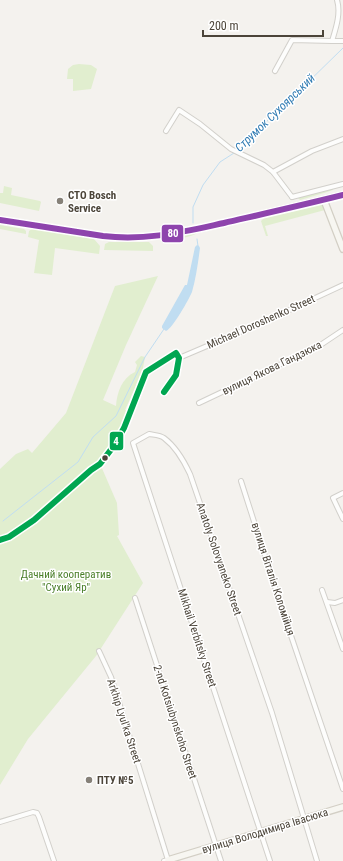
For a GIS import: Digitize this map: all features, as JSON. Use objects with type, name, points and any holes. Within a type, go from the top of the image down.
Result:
[{"type":"main road","points":[[0,220],[117,238],[145,238],[181,232],[292,208],[343,195]]},
{"type":"street","points":[[332,41],[338,18],[339,5],[337,0]]},
{"type":"street","points":[[275,71],[292,40],[343,41]]},
{"type":"street","points":[[166,131],[179,110],[238,153],[264,164],[273,172],[292,197],[292,208]]},
{"type":"street","points":[[273,172],[312,151],[343,139]]},
{"type":"street","points":[[292,197],[343,184]]},
{"type":"street","points":[[324,200],[343,249]]},
{"type":"street","name":"Michael Doroshenko Street","points":[[0,540],[9,537],[34,520],[85,475],[100,464],[113,447],[124,428],[146,372],[176,353],[179,358],[268,320],[343,285]]},
{"type":"street","name":"вулиця Якова Гандзюка","points":[[199,403],[319,346],[343,330]]},
{"type":"street","points":[[164,392],[176,375],[179,358]]},
{"type":"street","name":"Anatoly Solovyaneko Street","points":[[133,443],[149,434],[163,437],[181,456],[190,474],[274,718],[317,861]]},
{"type":"street","name":"Mikhail Verbitsky Street","points":[[133,443],[270,861]]},
{"type":"street","name":"вулиця Віталія Коломійця","points":[[240,481],[343,789]]},
{"type":"street","points":[[343,493],[333,498],[343,519]]},
{"type":"street","points":[[322,590],[343,650]]},
{"type":"street","name":"2-nd Kotsiubynskoho Street","points":[[135,598],[221,861]]},
{"type":"street","points":[[327,602],[343,600]]},
{"type":"street","name":"Arkhip Lyul'ka Street","points":[[99,651],[111,677],[167,861]]},
{"type":"street","name":"вулиця Володимира Івасюка","points":[[167,861],[343,807]]},
{"type":"street","points":[[0,822],[33,812],[37,813],[54,861]]},
{"type":"green space","points":[[73,65],[91,65],[97,69],[91,89],[73,91],[73,79],[67,79],[68,69]]},
{"type":"green space","points":[[4,186],[12,188],[11,195],[40,201],[39,211],[0,203],[0,193],[3,193]]},
{"type":"green space","points":[[333,188],[333,190],[300,200],[298,198],[299,197]]},
{"type":"green space","points":[[319,204],[324,205],[325,210],[265,226],[268,236],[266,236],[261,221],[264,218]]},
{"type":"green space","points":[[0,225],[24,229],[26,234],[0,229]]},
{"type":"green space","points":[[32,229],[94,239],[100,246],[99,254],[55,248],[52,275],[34,273],[39,240],[28,237],[29,231]]},
{"type":"green space","points":[[199,232],[182,238],[165,241],[163,240]]},
{"type":"green space","points":[[109,242],[149,242],[153,246],[153,251],[104,250],[105,244]]},
{"type":"green space","name":"Дачний кооператив \"Сухий Яр\"","points":[[158,276],[126,345],[103,400],[116,406],[121,386],[130,375],[135,372],[137,365],[135,362],[141,356],[145,357],[142,373],[125,410],[133,414],[126,429],[101,466],[117,503],[119,535],[117,536],[143,583],[96,656],[28,739],[0,785],[0,469],[16,454],[28,449],[32,453],[66,413],[115,286]]},
{"type":"water","points":[[197,245],[200,248],[192,292],[177,319],[166,331],[162,328],[162,326],[185,285],[187,285],[195,247]]},
{"type":"waterway","name":"Струмок Сухоярський","points":[[236,151],[256,134],[280,106],[300,90],[343,48]]},
{"type":"waterway","name":"Струмок Сухоярський","points":[[193,223],[193,207],[203,185],[220,162],[234,153]]},
{"type":"waterway","name":"Струмок Сухоярський","points":[[197,239],[198,246]]},
{"type":"waterway","name":"Струмок Сухоярський","points":[[3,521],[78,462],[93,437],[116,416],[145,357],[164,329]]},
{"type":"transit line","name":"80","points":[[0,220],[103,236],[134,237],[164,235],[343,195]]},
{"type":"transit line","name":"4","points":[[0,540],[9,537],[34,520],[91,470],[100,464],[113,447],[124,428],[146,372],[176,353],[179,358],[176,375],[164,392]]},
{"type":"place","name":"СТО Bosch Service","points":[[60,201]]},
{"type":"place","name":"ПТУ №5","points":[[89,780]]}]
